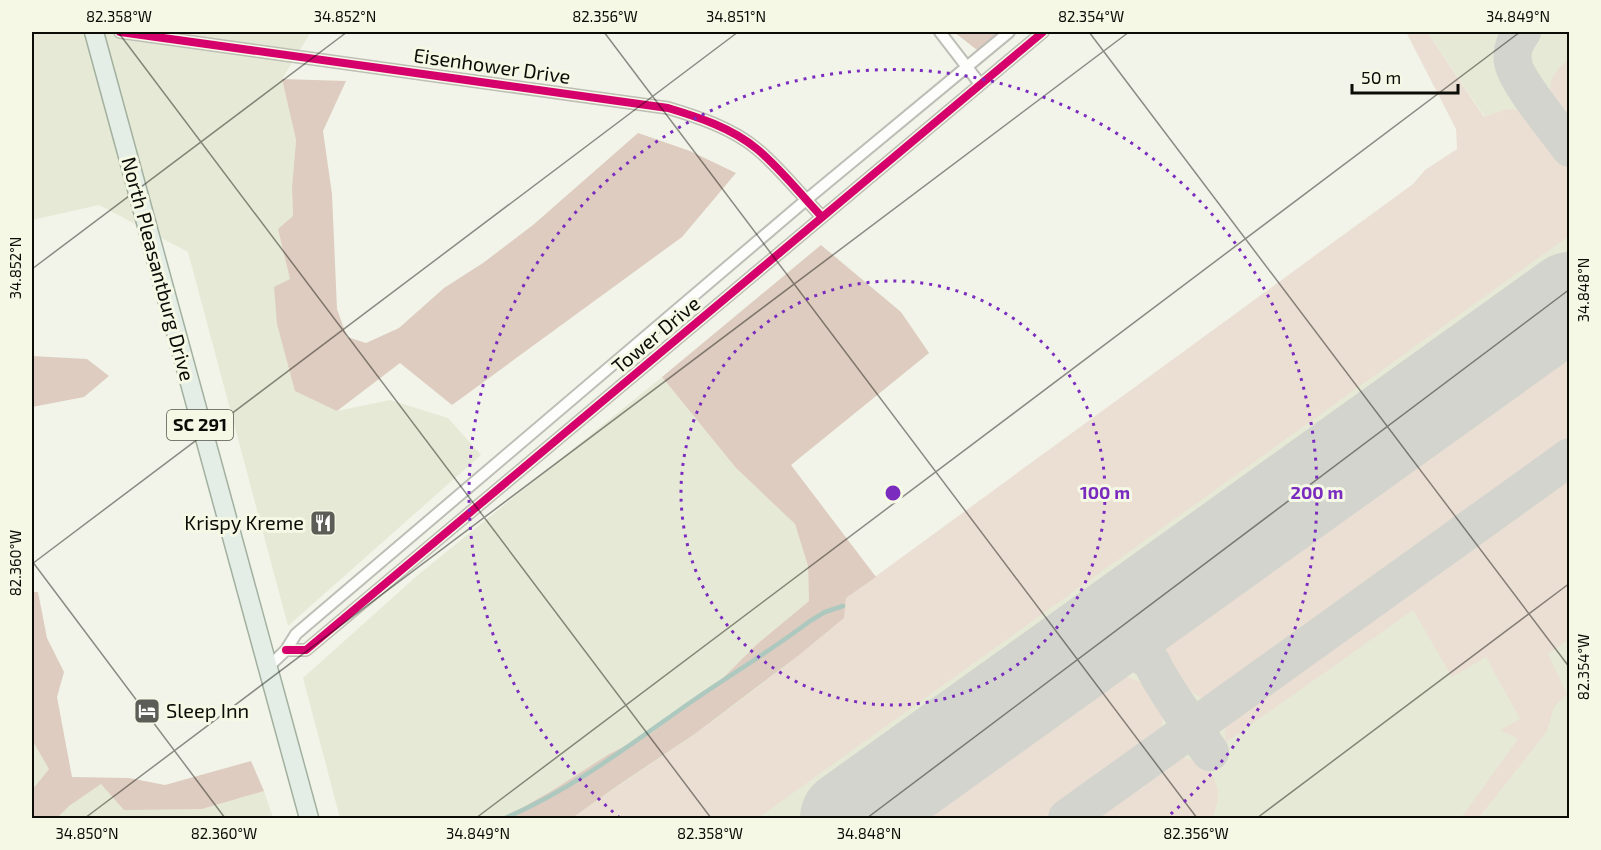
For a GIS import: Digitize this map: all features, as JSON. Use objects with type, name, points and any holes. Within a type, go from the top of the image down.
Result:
[{"type":"main road","name":"North Pleasantburg Drive","points":[[94,32],[266,669],[309,819]]},
{"type":"street","name":"Eisenhower Drive","points":[[120,32],[668,108],[694,116],[732,133],[757,149],[822,217]]},
{"type":"street","points":[[940,32],[980,84]]},
{"type":"street","name":"Tower Drive","points":[[266,669],[286,650],[296,634],[806,200],[1009,32]]},
{"type":"street","name":"Tower Drive","points":[[286,650],[306,650],[1043,32]]},
{"type":"shaded area","points":[[32,32],[311,32],[282,79],[296,140],[292,188],[293,217],[278,229],[291,280],[337,411],[390,400],[448,418],[481,455],[288,626],[188,252],[99,205],[32,220]]},
{"type":"shaded area","points":[[954,32],[1002,32],[977,50]]},
{"type":"shaded area","points":[[1406,32],[1427,32],[1484,117],[1508,109],[1520,110],[1531,116],[1569,169],[1569,236],[758,818],[572,818],[696,733],[790,662],[844,618],[846,598],[1413,184],[1425,170],[1457,149],[1456,129]]},
{"type":"shaded area","points":[[1427,32],[1569,32],[1569,818],[1479,818],[1495,799],[1478,818],[549,818],[1497,135]]},
{"type":"shaded area","points":[[1569,59],[1569,126],[1553,99],[1551,84],[1554,76]]},
{"type":"shaded area","points":[[282,79],[346,81],[323,131],[332,194],[337,309],[347,337],[366,343],[399,328],[444,288],[483,263],[533,225],[638,133],[690,151],[736,173],[682,237],[452,405],[400,363],[337,411],[295,391],[277,324],[274,287],[290,279],[278,229],[293,216],[292,188],[296,140]]},
{"type":"shaded area","points":[[821,245],[901,312],[929,353],[791,465],[876,577],[846,598],[844,618],[799,655],[696,733],[572,818],[504,818],[609,754],[653,732],[718,683],[756,645],[809,601],[808,566],[795,524],[736,468],[662,377]]},
{"type":"shaded area","points":[[32,356],[87,359],[109,376],[84,397],[32,407]]},
{"type":"shaded area","points":[[1569,356],[1569,440],[1224,690],[1201,698],[1180,682],[1170,665],[1164,647]]},
{"type":"shaded area","points":[[662,377],[736,468],[795,524],[808,566],[809,601],[756,645],[718,683],[653,732],[609,754],[504,818],[340,818],[303,678],[419,574]]},
{"type":"shaded area","points":[[1569,476],[1569,639],[1548,654],[1567,694],[1554,707],[1547,731],[1479,818],[1461,818],[1518,739],[1500,730],[1520,719],[1486,657],[1452,677],[1413,610],[1225,743],[1225,726]]},
{"type":"shaded area","points":[[32,592],[38,592],[47,638],[64,672],[57,697],[72,777],[129,778],[165,785],[251,761],[264,791],[202,809],[124,810],[101,784],[69,806],[57,818],[32,818],[32,790],[49,769],[32,740]]},
{"type":"shaded area","points":[[1124,675],[1149,686],[1159,698],[1164,712],[1161,729],[1147,744],[1043,818],[926,818]]},
{"type":"shaded area","points":[[32,740],[49,769],[32,790]]},
{"type":"shaded area","points":[[1177,757],[1199,763],[1213,777],[1218,796],[1212,818],[1087,818],[1170,759]]},
{"type":"shaded area","points":[[101,783],[202,809],[264,791],[273,818],[57,818],[69,806]]},
{"type":"waterway","points":[[505,818],[573,782],[810,621],[825,612],[843,606]]},
{"type":"taxiway","points":[[1522,32],[1513,50],[1515,70],[1528,92],[1570,148]]},
{"type":"taxiway","points":[[1500,350],[1570,296]]},
{"type":"taxiway","points":[[1067,818],[1570,457]]},
{"type":"taxiway","points":[[1160,594],[1144,616],[1141,626],[1142,638],[1156,672],[1210,752]]},
{"type":"taxiway","points":[[1086,647],[1105,642],[1121,643],[1129,646],[1152,663]]},
{"type":"runway","points":[[848,818],[1570,300]]},
{"type":"cycle path","points":[[120,32],[668,108],[714,124],[737,135],[757,149],[822,217]]},
{"type":"cycle path","points":[[286,650],[306,650],[1043,32]]},
{"type":"place","name":"Krispy Kreme","points":[[323,523]]},
{"type":"place","name":"Sleep Inn","points":[[147,711]]}]
